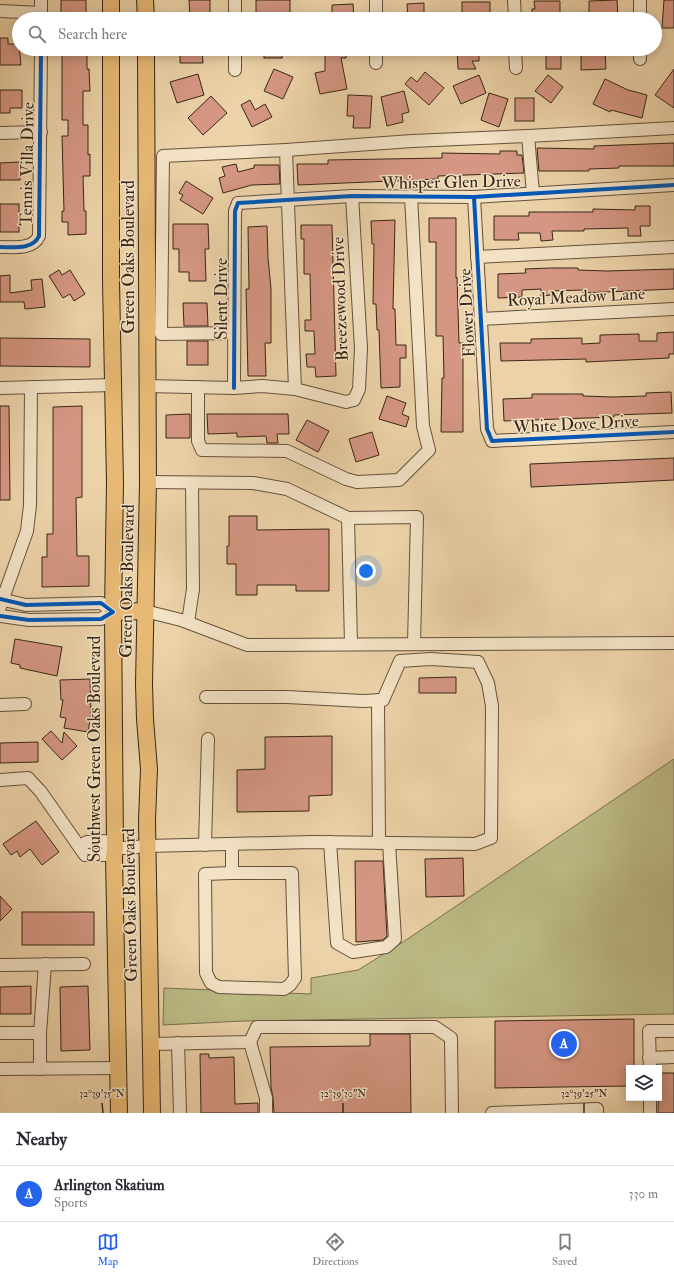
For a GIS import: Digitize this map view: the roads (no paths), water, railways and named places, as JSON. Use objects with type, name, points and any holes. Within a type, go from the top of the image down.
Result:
[{"type":"main road","points":[[111,0],[111,12]]},
{"type":"main road","points":[[146,0],[146,12]]},
{"type":"main road","name":"Green Oaks Boulevard","points":[[111,56],[111,281],[113,385]]},
{"type":"main road","name":"Green Oaks Boulevard","points":[[146,56],[148,482],[145,612],[145,719],[149,769],[148,846],[152,1113]]},
{"type":"main road","name":"Southwest Green Oaks Boulevard","points":[[113,385],[115,482],[112,612],[112,848],[119,1113]]},
{"type":"main road","points":[[112,612],[145,612]]},
{"type":"street","points":[[41,0],[41,12]]},
{"type":"street","points":[[235,0],[235,12]]},
{"type":"street","points":[[376,0],[376,12]]},
{"type":"street","points":[[514,0],[515,12]]},
{"type":"street","points":[[640,0],[640,12]]},
{"type":"street","points":[[0,11],[12,12]]},
{"type":"street","name":"Tennis Villa Drive","points":[[0,247],[19,247],[31,244],[36,242],[39,236],[41,56]]},
{"type":"street","points":[[235,56],[235,70]]},
{"type":"street","points":[[376,56],[376,63]]},
{"type":"street","points":[[515,56],[516,68]]},
{"type":"street","points":[[234,333],[161,334],[163,156],[674,128]]},
{"type":"street","points":[[0,133],[40,132]]},
{"type":"street","points":[[528,136],[533,193]]},
{"type":"street","points":[[147,386],[234,388],[262,386],[295,389],[286,150]]},
{"type":"street","name":"Whisper Glen Drive","points":[[235,211],[238,203],[352,196],[474,197],[674,185]]},
{"type":"street","name":"Breezewood Drive","points":[[295,389],[346,402],[354,400],[359,389],[361,348],[352,196]]},
{"type":"street","points":[[198,387],[198,441],[202,450],[287,450],[346,479],[357,482],[399,480],[429,450],[423,426],[411,196]]},
{"type":"street","name":"Flower Drive","points":[[474,197],[487,429]]},
{"type":"street","name":"Silent Drive","points":[[234,388],[235,211]]},
{"type":"street","points":[[477,257],[674,247]]},
{"type":"street","name":"Royal Meadow Lane","points":[[480,319],[674,309]]},
{"type":"street","points":[[0,388],[113,385]]},
{"type":"street","points":[[0,616],[29,620],[101,619],[112,612],[101,604],[26,605],[1,602],[27,531],[30,505],[31,387]]},
{"type":"street","name":"White Dove Drive","points":[[487,429],[492,440],[497,441],[674,432]]},
{"type":"street","points":[[148,482],[253,483],[287,489],[348,518],[417,517],[414,644]]},
{"type":"street","points":[[188,622],[193,589],[192,483]]},
{"type":"street","points":[[348,518],[351,644]]},
{"type":"street","points":[[145,612],[188,622],[247,645],[674,643]]},
{"type":"street","points":[[0,780],[28,778],[41,792],[80,846],[87,842],[104,841],[112,848],[330,842],[475,844],[491,838],[492,706],[488,683],[478,662],[432,659],[400,661],[383,700],[363,701],[287,697],[206,697]]},
{"type":"street","points":[[330,842],[337,943],[353,952],[386,947],[395,939],[384,843],[378,700]]},
{"type":"street","points":[[0,705],[25,704]]},
{"type":"street","points":[[205,845],[208,738]]},
{"type":"street","points":[[232,845],[232,873]]},
{"type":"street","points":[[232,873],[292,873],[295,978],[290,985],[284,988],[219,988],[211,984],[206,973],[204,874],[232,873]]},
{"type":"street","points":[[0,964],[84,964]]},
{"type":"street","points":[[40,1069],[40,1033],[46,964]]},
{"type":"street","points":[[266,1113],[266,1098],[250,1042],[257,1027],[435,1027],[451,1038],[452,1113]]},
{"type":"street","points":[[674,1031],[649,1031],[650,1063],[674,1057]]},
{"type":"street","points":[[0,1033],[40,1033]]},
{"type":"street","points":[[151,1044],[250,1042]]},
{"type":"street","points":[[178,1043],[180,1113]]},
{"type":"street","points":[[0,1069],[118,1068]]},
{"type":"street","points":[[650,1101],[650,1113]]},
{"type":"street","points":[[492,1113],[597,1108],[597,1113]]},
{"type":"place","name":"Arlington Skatium","points":[[564,1044]]}]
